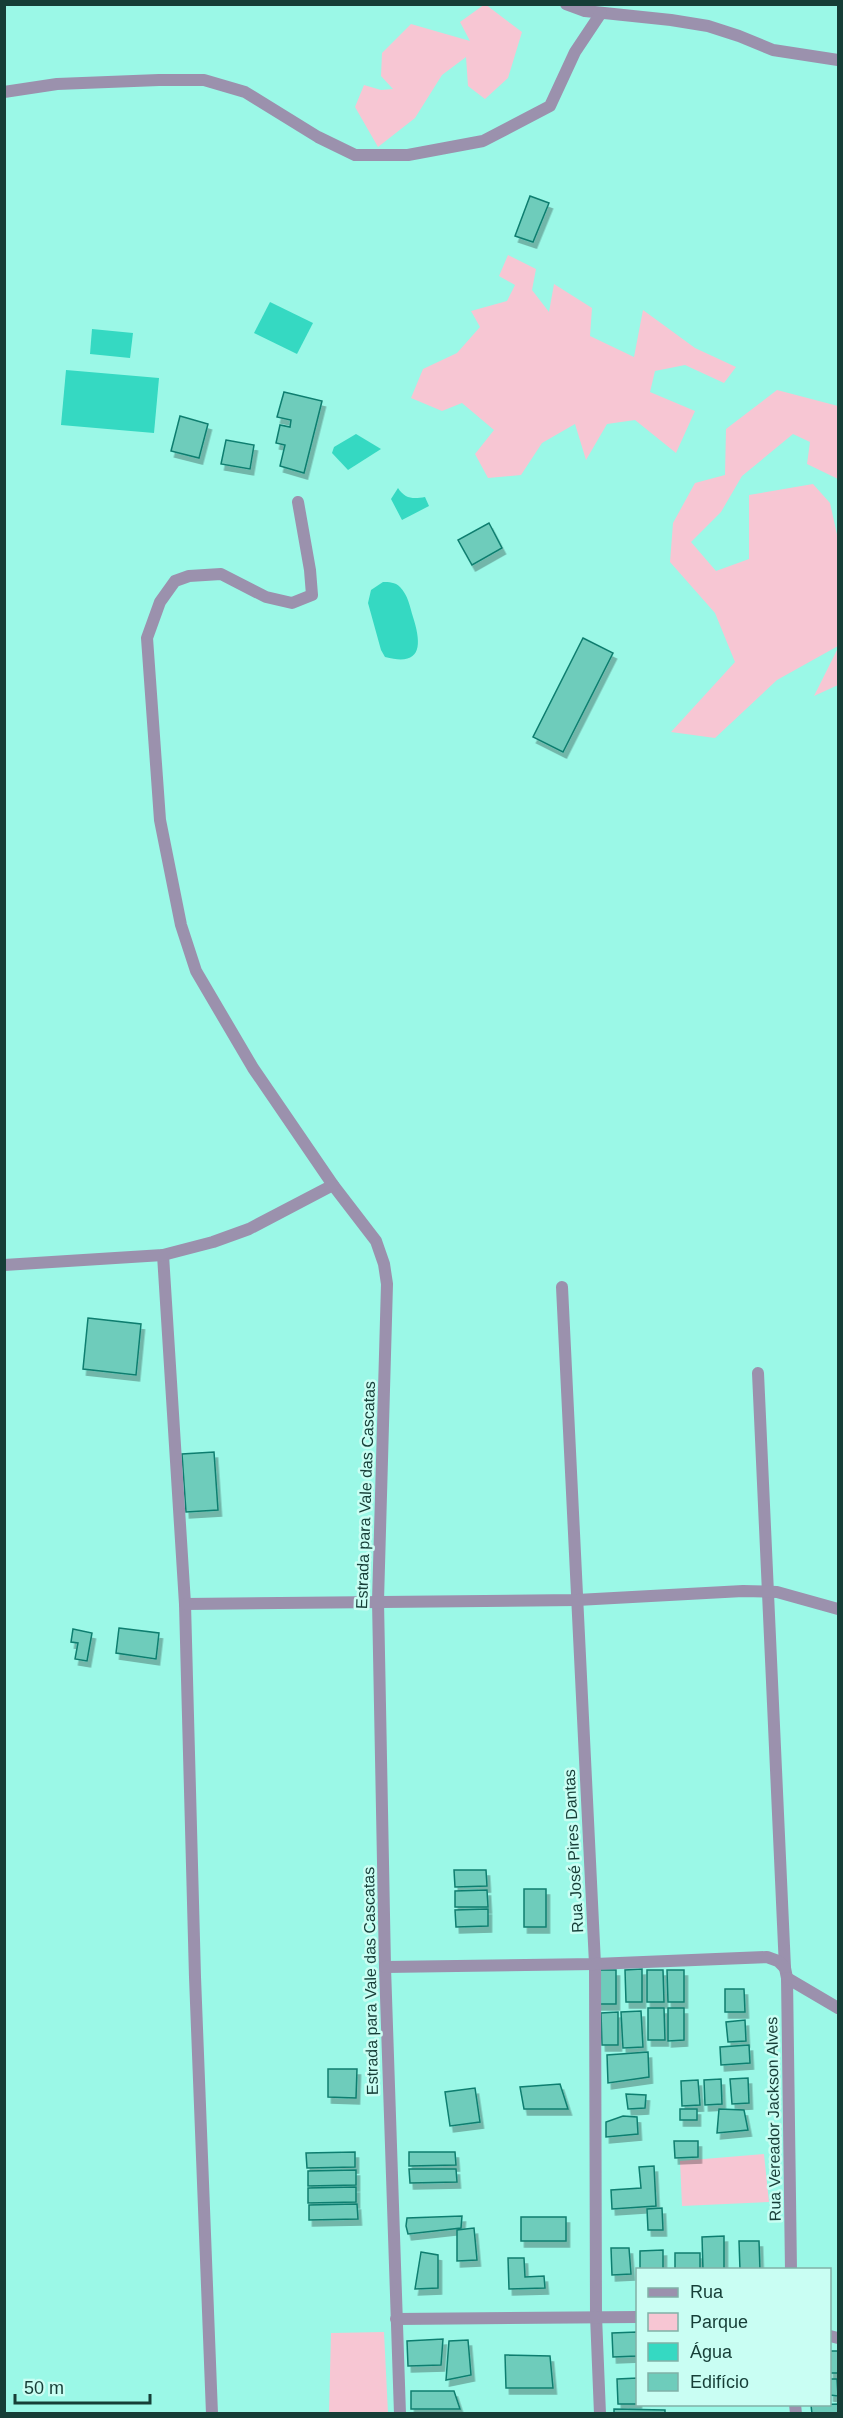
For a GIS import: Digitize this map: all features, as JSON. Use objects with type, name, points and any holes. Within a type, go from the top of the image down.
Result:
[{"type":"street","points":[[566,4],[585,11],[671,20],[708,27],[739,36],[773,50],[838,60]]},
{"type":"street","points":[[4,92],[57,84],[159,80],[204,81],[245,92],[318,137],[355,155],[408,155],[483,141],[550,106],[575,52],[601,13]]},
{"type":"street","name":"Estrada para Vale das Cascatas","points":[[298,502],[312,595],[292,603],[266,597],[222,574],[189,576],[175,581],[159,602],[147,638],[160,820],[181,926],[196,971],[253,1068],[333,1185],[375,1241],[384,1264],[387,1284],[378,1601],[385,1967],[400,2414]]},
{"type":"street","points":[[4,1265],[163,1255],[213,1242],[249,1229],[333,1185]]},
{"type":"street","points":[[163,1255],[185,1604],[195,1977],[212,2414]]},
{"type":"street","name":"Rua José Pires Dantas","points":[[562,1287],[595,1964],[596,2316],[600,2414]]},
{"type":"street","name":"Rua Vereador Jackson Alves","points":[[758,1373],[786,1973],[791,2268]]},
{"type":"street","points":[[185,1604],[577,1600],[743,1591],[768,1592],[838,1609]]},
{"type":"street","points":[[385,1967],[595,1964],[767,1957],[778,1961],[786,1973],[838,2008]]},
{"type":"street","points":[[396,2319],[636,2317]]},
{"type":"green space","points":[[485,4],[522,32],[508,78],[485,99],[468,86],[466,57],[442,75],[415,118],[378,147],[355,107],[364,85],[381,90],[393,89],[381,76],[382,53],[411,24],[470,41],[460,22]]},
{"type":"green space","points":[[508,255],[536,269],[532,290],[549,312],[554,284],[592,308],[590,336],[634,357],[643,310],[695,348],[736,367],[724,383],[685,365],[655,371],[650,392],[695,411],[676,453],[635,420],[607,424],[586,460],[575,424],[542,443],[521,475],[488,478],[475,454],[494,430],[462,403],[442,411],[411,398],[423,369],[457,353],[480,327],[471,311],[507,301],[515,285],[499,276]]},
{"type":"green space","points":[[777,390],[838,406],[838,479],[807,464],[810,442],[793,434],[742,476],[721,512],[691,542],[716,571],[749,559],[749,495],[813,484],[830,503],[838,539],[838,646],[777,680],[715,738],[671,732],[735,662],[715,613],[670,562],[673,523],[695,483],[725,475],[726,429]]},
{"type":"green space","points":[[838,648],[838,685],[814,696]]},
{"type":"green space","points":[[764,2154],[769,2202],[682,2206],[680,2161]]},
{"type":"green space","points":[[384,2332],[388,2413],[329,2413],[331,2333]]},
{"type":"water","points":[[270,302],[313,323],[297,354],[254,333]]},
{"type":"water","points":[[92,329],[133,333],[130,358],[90,354]]},
{"type":"water","points":[[66,370],[159,378],[154,433],[61,425]]},
{"type":"water","points":[[356,434],[381,449],[348,470],[332,453],[334,447]]},
{"type":"water","points":[[398,488],[410,497],[425,497],[429,506],[402,520],[391,499]]},
{"type":"water","points":[[383,582],[394,583],[400,587],[410,605],[418,645],[412,656],[406,659],[385,657],[381,650],[368,603],[371,590]]},
{"type":"building","points":[[530,196],[549,203],[533,242],[515,236]]},
{"type":"building","points":[[284,392],[322,401],[304,473],[280,466],[285,445],[276,443],[280,425],[290,427],[291,420],[277,417]]},
{"type":"building","points":[[180,416],[208,424],[199,458],[171,451]]},
{"type":"building","points":[[226,440],[254,445],[250,469],[221,464]]},
{"type":"building","points":[[489,523],[502,548],[472,565],[458,540]]},
{"type":"building","points":[[583,638],[613,653],[563,752],[533,737]]},
{"type":"building","points":[[88,1318],[141,1324],[136,1375],[83,1369]]},
{"type":"building","points":[[214,1452],[218,1510],[186,1512],[182,1454]]},
{"type":"building","points":[[119,1628],[159,1633],[156,1659],[116,1653]]},
{"type":"building","points":[[73,1629],[92,1633],[87,1661],[75,1659],[78,1643],[71,1642]]},
{"type":"building","points":[[454,1870],[486,1870],[487,1886],[455,1887]]},
{"type":"building","points":[[524,1889],[546,1889],[546,1927],[524,1927]]},
{"type":"building","points":[[487,1890],[488,1907],[455,1907],[455,1891]]},
{"type":"building","points":[[488,1909],[488,1926],[456,1927],[455,1910]]},
{"type":"building","points":[[642,1969],[642,2002],[626,2002],[625,1970]]},
{"type":"building","points":[[597,1970],[616,1970],[616,2004],[597,2004]]},
{"type":"building","points":[[647,1970],[663,1970],[664,2002],[647,2002]]},
{"type":"building","points":[[667,1970],[684,1970],[684,2002],[668,2002]]},
{"type":"building","points":[[725,1989],[744,1989],[745,2012],[725,2012]]},
{"type":"building","points":[[648,2008],[664,2008],[665,2040],[648,2040]]},
{"type":"building","points":[[668,2008],[684,2008],[684,2040],[668,2041]]},
{"type":"building","points":[[641,2011],[643,2047],[623,2048],[621,2012]]},
{"type":"building","points":[[618,2012],[618,2045],[602,2045],[601,2013]]},
{"type":"building","points":[[745,2020],[746,2041],[728,2042],[726,2022]]},
{"type":"building","points":[[749,2045],[750,2063],[721,2065],[720,2047]]},
{"type":"building","points":[[648,2052],[649,2077],[608,2083],[607,2055]]},
{"type":"building","points":[[328,2069],[357,2069],[356,2098],[328,2097]]},
{"type":"building","points":[[748,2078],[749,2103],[732,2104],[730,2079]]},
{"type":"building","points":[[721,2079],[722,2104],[705,2105],[704,2080]]},
{"type":"building","points":[[698,2080],[700,2105],[682,2106],[681,2081]]},
{"type":"building","points":[[560,2084],[568,2109],[524,2109],[520,2087]]},
{"type":"building","points":[[475,2088],[480,2122],[450,2126],[445,2092]]},
{"type":"building","points":[[626,2094],[646,2095],[645,2108],[628,2109]]},
{"type":"building","points":[[680,2109],[697,2109],[697,2120],[680,2120]]},
{"type":"building","points":[[719,2109],[744,2110],[748,2130],[717,2133]]},
{"type":"building","points":[[623,2116],[637,2117],[638,2134],[606,2137],[606,2122]]},
{"type":"building","points":[[674,2141],[698,2141],[698,2157],[675,2158]]},
{"type":"building","points":[[355,2152],[355,2167],[307,2168],[306,2153]]},
{"type":"building","points":[[409,2152],[455,2152],[456,2165],[409,2166]]},
{"type":"building","points":[[654,2166],[656,2206],[612,2209],[611,2190],[641,2188],[639,2167]]},
{"type":"building","points":[[409,2169],[456,2169],[457,2182],[410,2183]]},
{"type":"building","points":[[356,2170],[356,2185],[308,2186],[308,2171]]},
{"type":"building","points":[[356,2187],[356,2202],[308,2203],[308,2188]]},
{"type":"building","points":[[357,2204],[358,2219],[309,2220],[309,2205]]},
{"type":"building","points":[[662,2208],[663,2230],[648,2230],[647,2209]]},
{"type":"building","points":[[462,2216],[461,2228],[408,2234],[407,2218]]},
{"type":"building","points":[[521,2217],[566,2217],[566,2241],[521,2241]]},
{"type":"building","points":[[474,2228],[477,2260],[457,2261],[457,2230]]},
{"type":"building","points":[[724,2236],[724,2268],[703,2268],[702,2237]]},
{"type":"building","points":[[739,2241],[759,2241],[760,2268],[740,2268]]},
{"type":"building","points":[[611,2248],[629,2248],[631,2274],[612,2275]]},
{"type":"building","points":[[663,2250],[663,2268],[640,2268],[640,2251]]},
{"type":"building","points":[[421,2252],[438,2255],[438,2288],[415,2289]]},
{"type":"building","points":[[675,2253],[700,2253],[700,2268],[675,2268]]},
{"type":"building","points":[[508,2258],[524,2258],[525,2277],[544,2276],[545,2288],[509,2289]]},
{"type":"building","points":[[636,2332],[636,2356],[613,2357],[612,2333]]},
{"type":"building","points":[[443,2339],[441,2365],[408,2366],[407,2341]]},
{"type":"building","points":[[468,2340],[471,2375],[446,2380],[449,2341]]},
{"type":"building","points":[[831,2351],[838,2351],[838,2373],[831,2373]]},
{"type":"building","points":[[505,2355],[550,2356],[553,2388],[506,2388]]},
{"type":"building","points":[[636,2378],[636,2404],[618,2404],[617,2379]]},
{"type":"building","points":[[831,2379],[837,2379],[838,2396],[831,2395]]},
{"type":"building","points":[[411,2391],[454,2391],[460,2409],[411,2409]]},
{"type":"building","points":[[838,2404],[838,2414],[812,2414],[811,2406]]},
{"type":"building","points":[[614,2409],[665,2410],[665,2414],[614,2414]]}]
